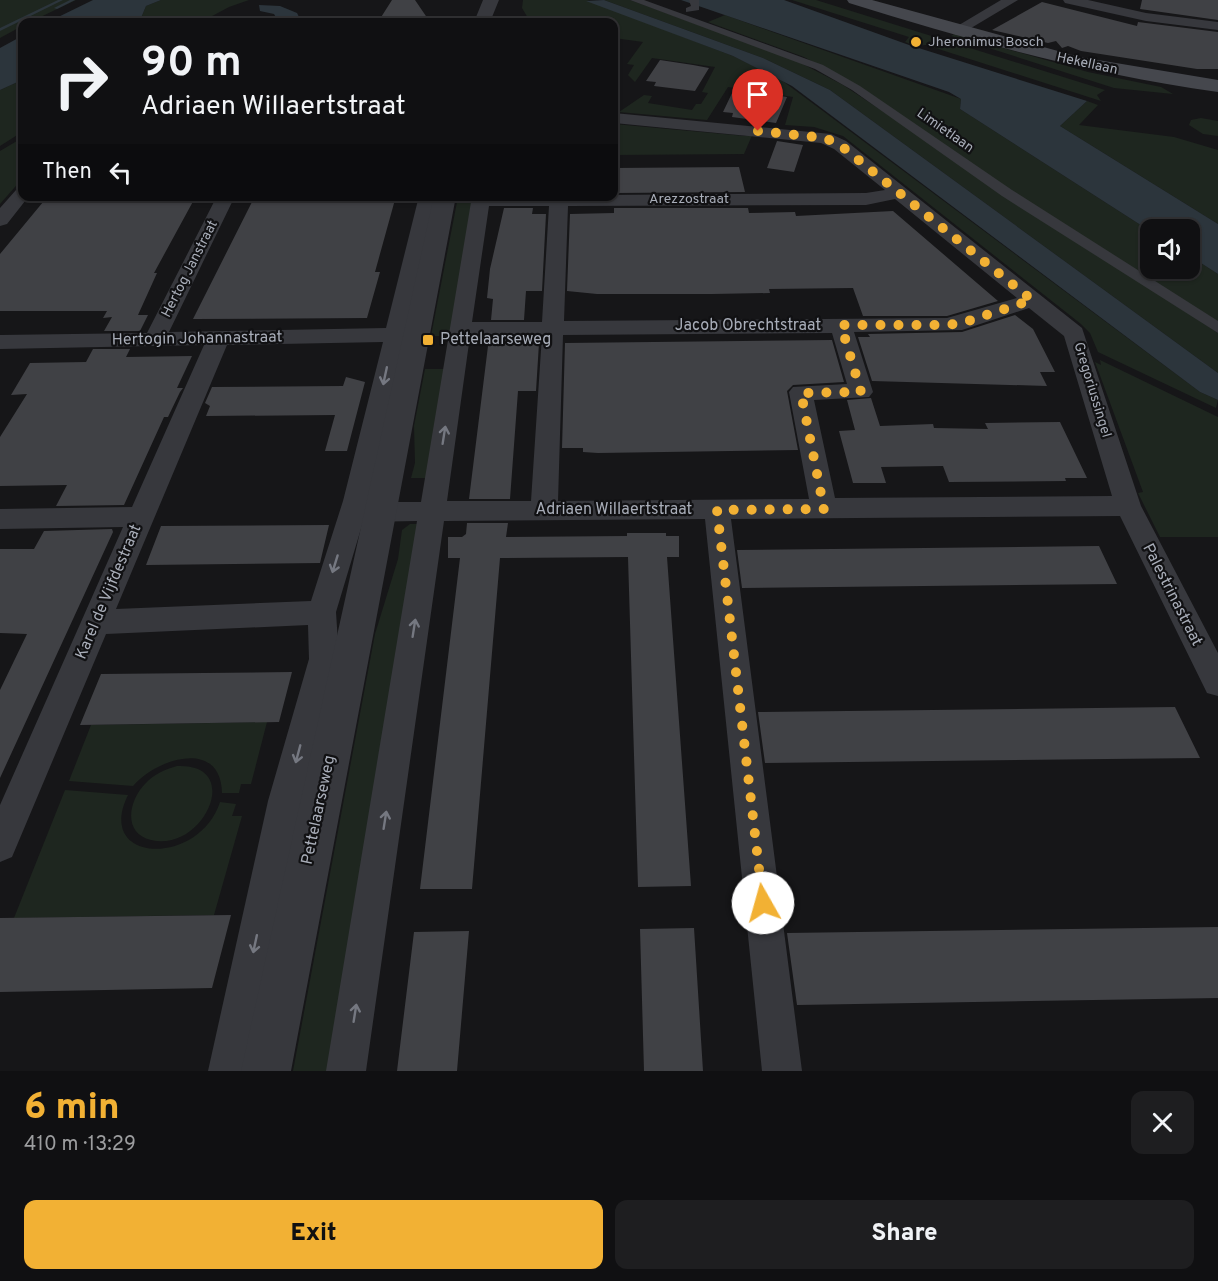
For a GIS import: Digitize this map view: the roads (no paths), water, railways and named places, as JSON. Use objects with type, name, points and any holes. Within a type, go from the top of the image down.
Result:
[{"type":"main road","name":"Hekellaan","points":[[855,0],[956,31],[1101,68],[1218,86]]},
{"type":"street","points":[[484,18],[491,0]]},
{"type":"street","name":"Limietlaan","points":[[635,0],[773,48],[819,67],[856,87],[1007,193],[1218,328]]},
{"type":"street","points":[[956,31],[1011,0]]},
{"type":"street","points":[[1070,0],[1146,17],[1218,26]]},
{"type":"street","name":"Gregoriussingel","points":[[618,118],[825,138],[840,145],[1074,333],[1128,506]]},
{"type":"street","name":"Arezzostraat","points":[[618,200],[866,199],[896,192]]},
{"type":"street","points":[[0,220],[18,199]]},
{"type":"street","name":"Hertog Janstraat","points":[[154,340],[224,201]]},
{"type":"street","name":"Pettelaarseweg","points":[[266,1071],[367,512],[395,335],[427,201]]},
{"type":"street","name":"Pettelaarseweg","points":[[228,1071],[285,801],[324,659],[322,612],[367,512],[414,340],[444,201]]},
{"type":"street","points":[[346,1071],[481,201]]},
{"type":"street","points":[[544,511],[559,201]]},
{"type":"street","name":"Jacob Obrechtstraat","points":[[461,329],[947,325],[962,323],[1032,300]]},
{"type":"street","points":[[824,509],[801,393],[861,392],[841,325]]},
{"type":"street","name":"Hertogin Johannastraat","points":[[0,342],[395,335]]},
{"type":"street","name":"Karel de Vijfdestraat","points":[[0,845],[10,796],[96,622],[218,339]]},
{"type":"street","name":"Adriaen Willaertstraat","points":[[367,512],[1128,506]]},
{"type":"street","name":"Palestrinastraat","points":[[1128,506],[1218,683]]},
{"type":"street","points":[[717,510],[782,1071]]},
{"type":"street","points":[[0,519],[141,518]]},
{"type":"street","points":[[96,622],[322,612]]},
{"type":"waterway","points":[[24,18],[61,0]]},
{"type":"waterway","points":[[56,8],[73,0]]},
{"type":"waterway","points":[[0,30],[18,21]]},
{"type":"place","name":"Jheronimus Bosch","points":[[916,42]]},
{"type":"place","name":"Pettelaarseweg","points":[[428,340]]}]
